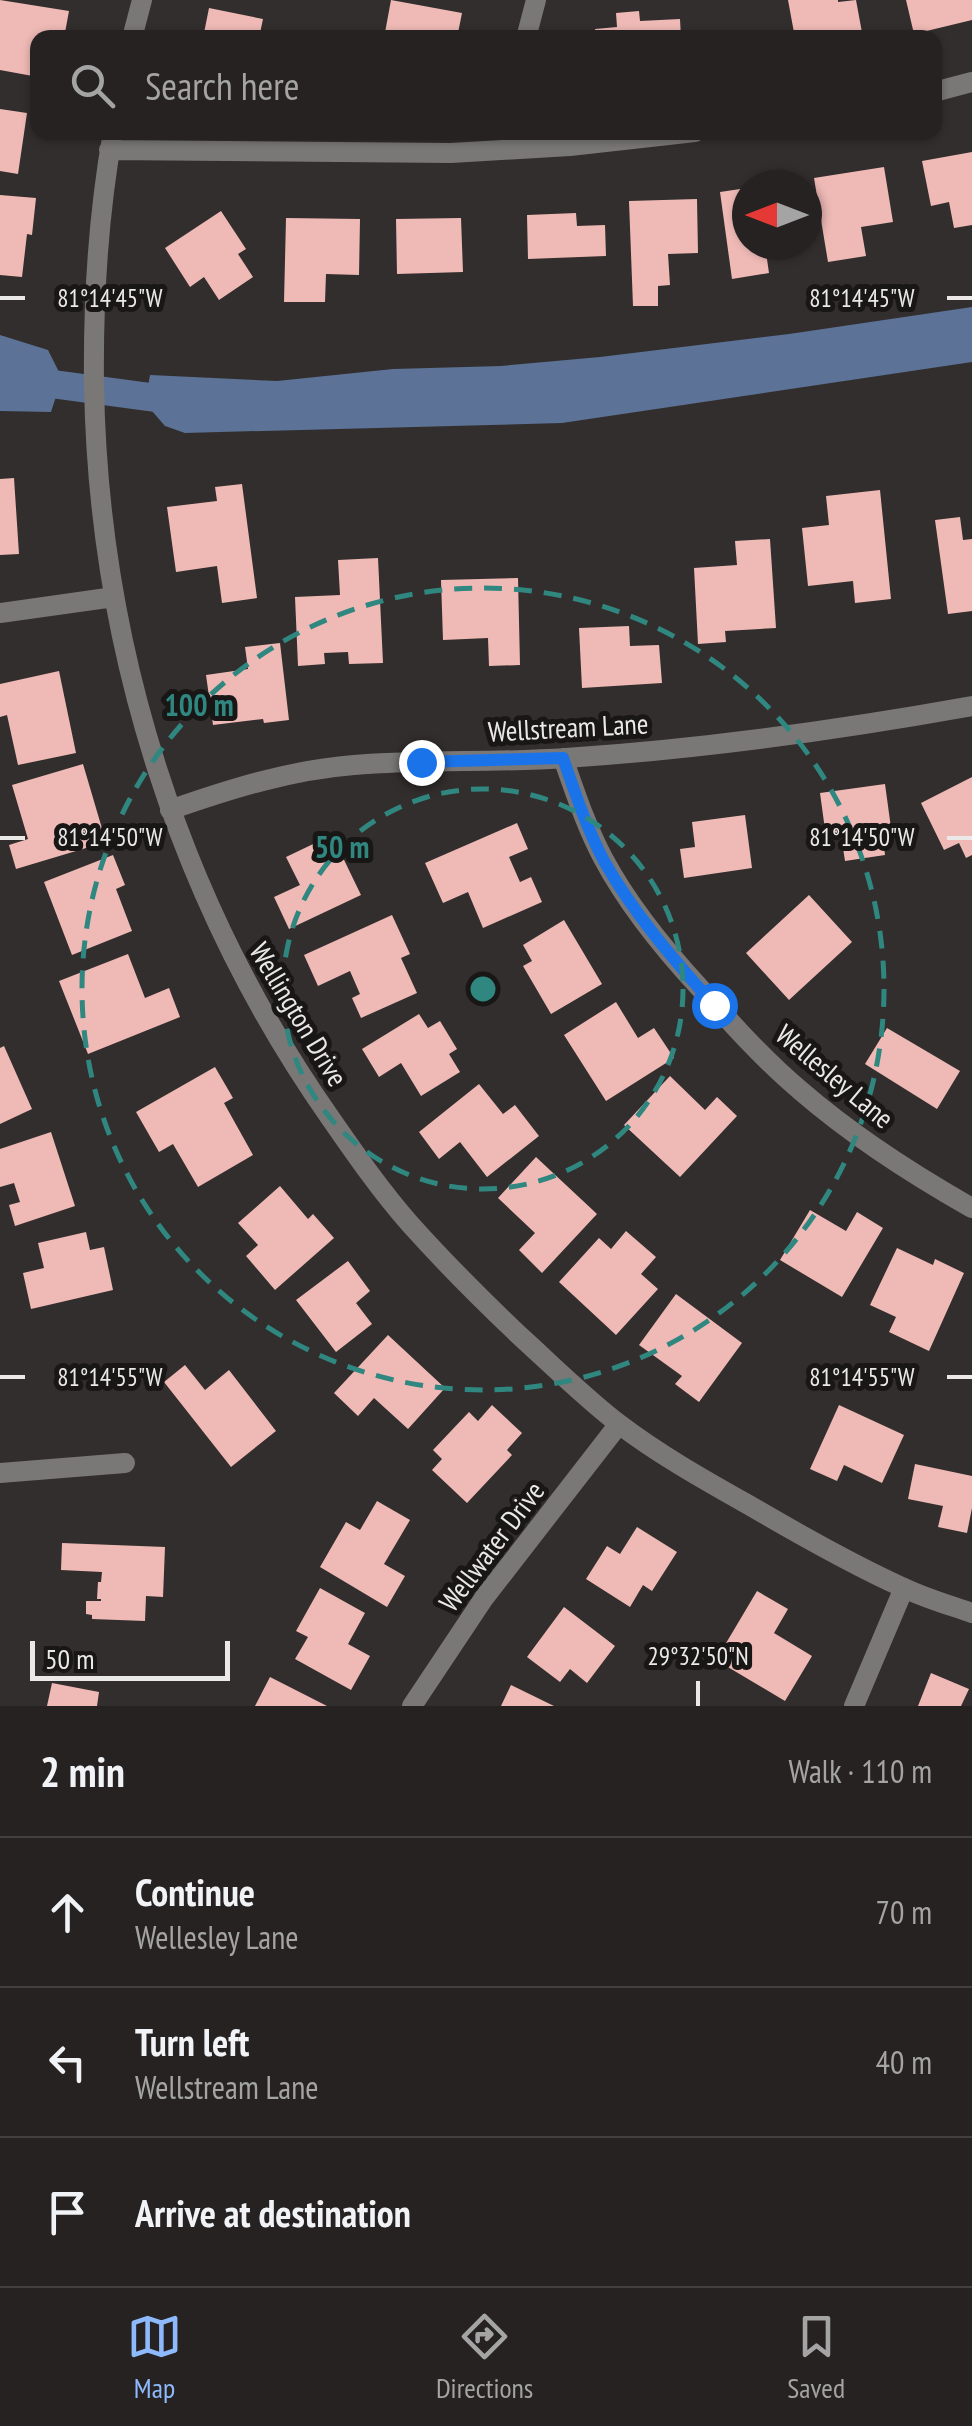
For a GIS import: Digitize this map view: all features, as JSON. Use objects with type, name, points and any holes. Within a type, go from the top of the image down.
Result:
[{"type":"street","points":[[134,30],[142,0]]},
{"type":"street","points":[[528,30],[536,0]]},
{"type":"street","points":[[942,90],[972,82]]},
{"type":"street","points":[[111,141],[383,154],[518,141],[630,140]]},
{"type":"street","name":"Wellington Drive","points":[[111,141],[98,238],[94,315],[95,446],[114,597],[138,706],[170,810],[210,908],[252,994],[306,1084],[408,1221],[477,1296],[619,1424],[802,1536],[904,1588],[972,1614]]},
{"type":"street","points":[[0,613],[114,597]]},
{"type":"street","name":"Wellstream Lane","points":[[170,810],[261,780],[352,765],[563,758],[760,739],[972,706]]},
{"type":"street","name":"Wellesley Lane","points":[[563,758],[604,860],[644,922],[714,1005],[824,1110],[972,1208]]},
{"type":"street","name":"Wellwater Drive","points":[[412,1706],[484,1598],[619,1424]]},
{"type":"street","points":[[0,1472],[125,1463]]},
{"type":"street","points":[[854,1706],[904,1588]]},
{"type":"water","points":[[972,307],[972,362],[562,423],[185,433],[165,426],[145,403],[150,375],[277,381],[393,369],[501,366],[789,334]]},
{"type":"water","points":[[0,335],[48,350],[62,378],[51,412],[0,411]]},
{"type":"building","points":[[0,0],[69,11],[65,30],[30,30],[30,76],[0,70]]},
{"type":"building","points":[[391,0],[462,13],[459,30],[385,30]]},
{"type":"building","points":[[788,0],[856,0],[862,30],[794,30]]},
{"type":"building","points":[[906,0],[972,0],[972,20],[913,30]]},
{"type":"building","points":[[209,8],[263,19],[261,30],[205,30]]},
{"type":"building","points":[[639,11],[640,21],[680,19],[681,30],[595,30],[617,27],[616,13]]},
{"type":"building","points":[[0,109],[27,113],[18,174],[0,171]]},
{"type":"building","points":[[972,152],[972,225],[954,228],[949,202],[931,206],[922,161]]},
{"type":"building","points":[[884,167],[893,222],[861,227],[866,256],[828,262],[822,226],[822,177]]},
{"type":"building","points":[[732,190],[732,260],[767,260],[769,273],[732,279],[720,192]]},
{"type":"building","points":[[0,195],[36,198],[22,277],[0,275]]},
{"type":"building","points":[[697,199],[698,253],[668,254],[670,285],[658,286],[658,306],[633,306],[629,201]]},
{"type":"building","points":[[221,211],[246,249],[238,254],[253,277],[219,300],[204,277],[190,287],[165,248]]},
{"type":"building","points":[[576,213],[577,226],[605,225],[606,256],[528,259],[527,215]]},
{"type":"building","points":[[286,218],[360,219],[359,275],[326,274],[325,302],[284,302]]},
{"type":"building","points":[[461,218],[463,272],[397,274],[396,219]]},
{"type":"building","points":[[14,478],[19,554],[0,555],[0,479]]},
{"type":"building","points":[[242,484],[257,598],[222,603],[217,566],[176,572],[167,507],[217,501],[215,487]]},
{"type":"building","points":[[880,490],[891,599],[855,603],[853,581],[808,586],[802,528],[829,525],[826,496]]},
{"type":"building","points":[[960,517],[963,540],[972,539],[972,611],[948,614],[935,520]]},
{"type":"building","points":[[770,539],[776,628],[725,631],[726,642],[698,644],[694,568],[737,565],[735,541]]},
{"type":"building","points":[[378,558],[383,663],[349,664],[348,652],[324,653],[325,664],[298,666],[295,597],[340,595],[338,560]]},
{"type":"building","points":[[518,578],[520,665],[489,666],[488,638],[443,640],[441,580]]},
{"type":"building","points":[[629,626],[630,646],[659,645],[662,683],[582,688],[579,628]]},
{"type":"building","points":[[280,643],[289,720],[213,725],[206,675],[248,669],[245,647]]},
{"type":"building","points":[[59,671],[76,753],[18,765],[7,715],[0,717],[0,684]]},
{"type":"building","points":[[83,764],[106,842],[16,869],[9,845],[28,839],[12,785]]},
{"type":"building","points":[[972,777],[972,855],[966,858],[959,843],[944,850],[921,803]]},
{"type":"building","points":[[885,784],[891,828],[882,829],[885,855],[845,861],[841,835],[826,837],[820,793]]},
{"type":"building","points":[[745,815],[752,868],[684,878],[680,849],[695,847],[692,822]]},
{"type":"building","points":[[517,823],[528,849],[509,857],[520,882],[531,877],[542,902],[483,928],[468,892],[443,903],[425,863]]},
{"type":"building","points":[[332,835],[361,895],[289,929],[274,897],[300,885],[286,857]]},
{"type":"building","points":[[113,855],[125,885],[116,889],[132,931],[72,955],[44,882]]},
{"type":"building","points":[[809,895],[852,942],[789,1000],[746,953]]},
{"type":"building","points":[[392,915],[410,954],[401,958],[417,993],[361,1018],[352,998],[360,994],[350,971],[318,986],[304,955]]},
{"type":"building","points":[[564,920],[602,984],[551,1014],[523,966],[532,961],[523,945]]},
{"type":"building","points":[[128,954],[145,998],[169,988],[180,1017],[88,1054],[59,981]]},
{"type":"building","points":[[616,1002],[638,1038],[654,1028],[674,1058],[606,1101],[564,1035]]},
{"type":"building","points":[[419,1014],[428,1028],[440,1021],[457,1049],[449,1054],[460,1072],[421,1096],[401,1063],[379,1077],[362,1049]]},
{"type":"building","points":[[887,1028],[960,1071],[937,1109],[865,1064]]},
{"type":"building","points":[[4,1046],[32,1109],[0,1124],[0,1048]]},
{"type":"building","points":[[215,1067],[233,1098],[224,1103],[253,1155],[198,1187],[173,1144],[159,1152],[136,1112]]},
{"type":"building","points":[[670,1076],[705,1110],[717,1097],[737,1116],[680,1177],[624,1125]]},
{"type":"building","points":[[479,1084],[503,1114],[515,1105],[539,1136],[487,1177],[460,1142],[439,1159],[419,1132]]},
{"type":"building","points":[[51,1132],[75,1206],[15,1226],[9,1205],[20,1202],[14,1183],[0,1187],[0,1149]]},
{"type":"building","points":[[536,1157],[597,1214],[542,1273],[519,1250],[535,1233],[498,1198]]},
{"type":"building","points":[[280,1186],[308,1219],[313,1214],[334,1238],[275,1290],[246,1256],[258,1245],[238,1223]]},
{"type":"building","points":[[810,1210],[846,1231],[857,1212],[883,1228],[842,1297],[780,1260]]},
{"type":"building","points":[[626,1231],[656,1257],[641,1274],[658,1289],[616,1335],[559,1282],[599,1238],[611,1249]]},
{"type":"building","points":[[86,1232],[90,1250],[104,1247],[113,1290],[31,1309],[23,1273],[44,1268],[38,1243]]},
{"type":"building","points":[[897,1248],[933,1265],[935,1259],[964,1273],[929,1351],[889,1332],[896,1317],[870,1305]]},
{"type":"building","points":[[348,1261],[370,1291],[356,1303],[372,1324],[336,1352],[296,1300]]},
{"type":"building","points":[[676,1294],[742,1343],[699,1402],[675,1384],[682,1376],[639,1345]]},
{"type":"building","points":[[388,1335],[445,1388],[408,1429],[374,1398],[358,1416],[334,1393]]},
{"type":"building","points":[[185,1365],[205,1390],[229,1370],[276,1431],[231,1467],[164,1382]]},
{"type":"building","points":[[492,1405],[522,1433],[507,1450],[512,1455],[467,1503],[432,1470],[442,1459],[433,1450],[469,1412],[478,1421]]},
{"type":"building","points":[[839,1405],[904,1435],[882,1483],[844,1465],[837,1481],[810,1469]]},
{"type":"building","points":[[915,1464],[972,1476],[967,1533],[938,1527],[943,1506],[908,1499]]},
{"type":"building","points":[[377,1501],[410,1520],[384,1564],[405,1576],[387,1607],[320,1567],[346,1522],[360,1530]]},
{"type":"building","points":[[637,1527],[677,1552],[652,1591],[643,1585],[630,1607],[586,1579],[607,1546],[620,1554]]},
{"type":"building","points":[[62,1543],[165,1547],[163,1597],[146,1596],[145,1621],[92,1619],[92,1615],[86,1614],[86,1601],[101,1601],[97,1599],[102,1572],[61,1570]]},
{"type":"building","points":[[320,1588],[365,1613],[348,1644],[370,1656],[351,1690],[295,1659],[308,1637],[296,1631]]},
{"type":"building","points":[[757,1591],[788,1609],[774,1633],[812,1656],[785,1701],[716,1660]]},
{"type":"building","points":[[564,1607],[615,1646],[587,1683],[570,1669],[560,1682],[527,1657]]},
{"type":"building","points":[[931,1673],[969,1689],[961,1706],[918,1706]]},
{"type":"building","points":[[270,1677],[327,1706],[255,1706]]},
{"type":"building","points":[[52,1683],[99,1692],[97,1706],[47,1706]]},
{"type":"building","points":[[511,1685],[554,1706],[501,1706]]},
{"type":"waterway","points":[[0,377],[181,399]]},
{"type":"route","points":[[421,762],[563,758],[604,860],[644,922],[714,1005]]}]
